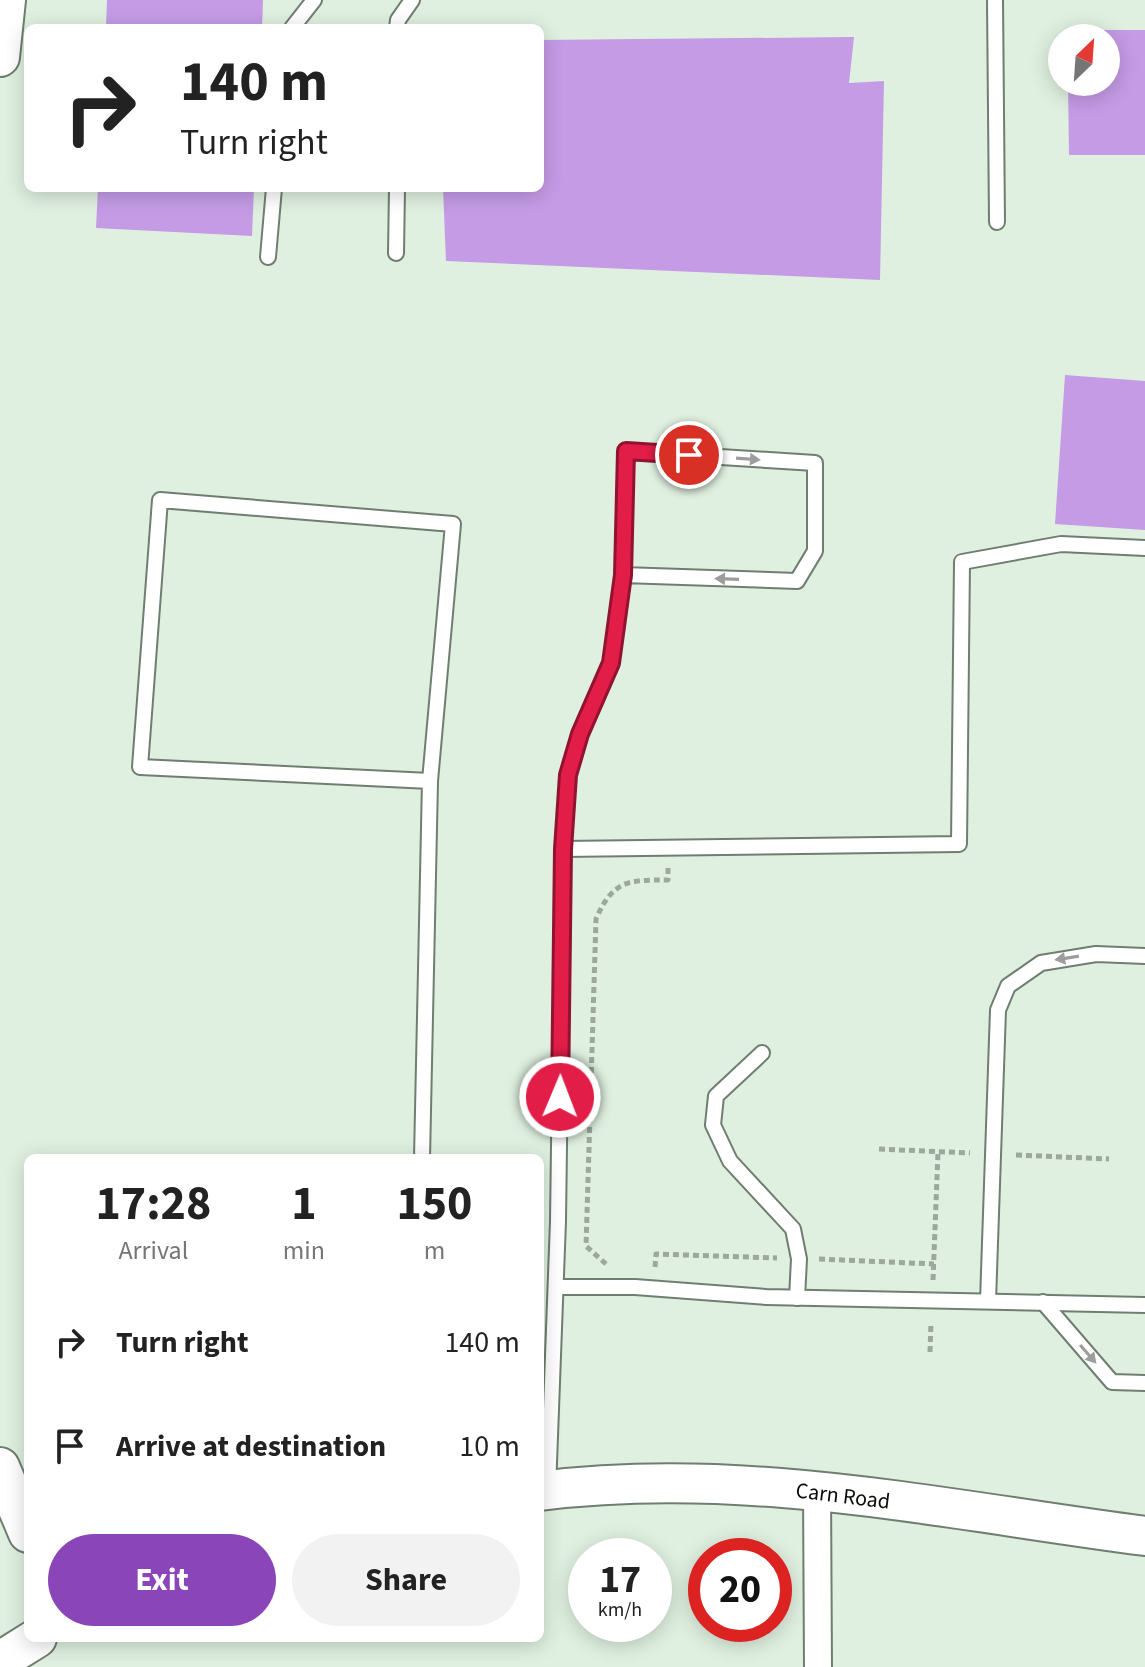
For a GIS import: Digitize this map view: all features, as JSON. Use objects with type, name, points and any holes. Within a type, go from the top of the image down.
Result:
[{"type":"street","points":[[0,57],[6,0]]},
{"type":"street","points":[[0,1467],[24,1524]]},
{"type":"street","name":"Carn Road","points":[[544,1490],[667,1481],[817,1490],[1145,1536]]},
{"type":"street","points":[[817,1490],[818,1667]]},
{"type":"street","points":[[0,1661],[31,1642]]},
{"type":"lane","points":[[295,24],[314,0]]},
{"type":"lane","points":[[398,24],[412,0]]},
{"type":"lane","points":[[995,0],[997,222]]},
{"type":"lane","points":[[268,257],[274,192]]},
{"type":"lane","points":[[396,253],[397,192]]},
{"type":"lane","points":[[544,1490],[556,1287],[563,849],[568,775],[580,734],[611,663],[623,575],[626,451],[815,463],[815,551],[797,581],[623,575]]},
{"type":"lane","points":[[422,1154],[430,781],[453,524],[160,500],[140,767],[430,781]]},
{"type":"lane","points":[[563,849],[959,844],[962,562],[1061,544],[1145,548]]},
{"type":"lane","points":[[988,1301],[998,1010],[1008,986],[1041,963],[1096,954],[1145,956]]},
{"type":"lane","points":[[762,1053],[716,1096],[713,1125],[730,1161],[793,1229],[799,1259],[797,1298]]},
{"type":"lane","points":[[544,1221],[558,1221]]},
{"type":"lane","points":[[556,1287],[635,1287],[797,1298],[1145,1305]]},
{"type":"lane","points":[[1043,1302],[1112,1382],[1145,1383]]},
{"type":"path","points":[[612,1269],[586,1246],[596,919],[605,899],[620,884],[668,880],[669,847]]},
{"type":"path","points":[[930,1352],[938,1152]]},
{"type":"path","points":[[644,1270],[655,1271],[656,1254],[934,1264]]},
{"type":"building","points":[[107,0],[263,0],[262,24],[106,24]]},
{"type":"building","points":[[1120,30],[1145,30],[1145,155],[1069,155],[1068,96],[1120,96]]},
{"type":"building","points":[[854,37],[849,83],[884,81],[880,280],[446,261],[443,192],[544,192],[544,40]]},
{"type":"building","points":[[98,192],[254,192],[252,236],[96,228]]},
{"type":"building","points":[[1065,375],[1145,381],[1145,530],[1055,524]]},
{"type":"route","points":[[560,1097],[563,849],[568,775],[580,734],[611,663],[623,575],[626,451],[689,455]]}]
